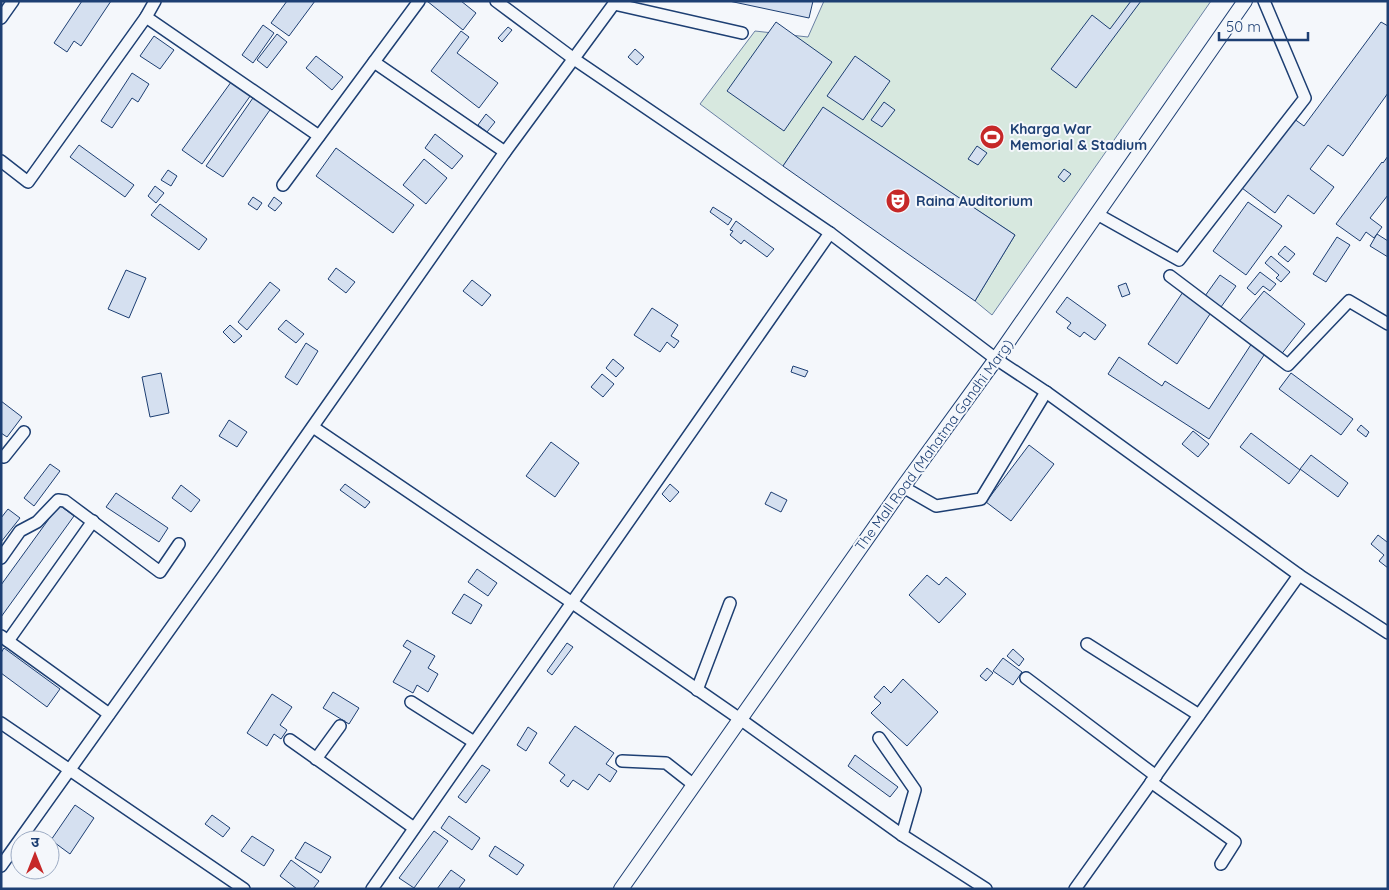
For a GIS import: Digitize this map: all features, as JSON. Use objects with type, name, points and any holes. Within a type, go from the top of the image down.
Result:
[{"type":"street","points":[[140,1],[319,136]]},
{"type":"street","points":[[283,185],[419,1]]},
{"type":"street","points":[[496,1],[574,59],[830,233],[996,359],[1046,392],[1300,574],[1388,632]]},
{"type":"street","name":"The Mall Road (Mahatma Gandhi Marg)","points":[[621,889],[903,487],[996,359],[1245,1]]},
{"type":"street","points":[[1097,214],[1179,260],[1305,98],[1264,1]]},
{"type":"street","points":[[1,18],[10,2]]},
{"type":"street","points":[[1,866],[313,427],[505,152],[615,3],[742,33]]},
{"type":"street","points":[[1,161],[28,182],[150,9]]},
{"type":"street","points":[[374,62],[505,152]]},
{"type":"street","points":[[372,889],[830,233]]},
{"type":"street","points":[[1170,276],[1288,365],[1349,301],[1388,324]]},
{"type":"street","points":[[903,487],[936,506],[981,499],[1046,392]]},
{"type":"street","points":[[313,427],[740,719],[902,835],[986,889]]},
{"type":"street","points":[[1,456],[4,457],[24,432]]},
{"type":"street","points":[[1,558],[20,531],[37,522],[58,500],[65,501],[160,572],[179,544]]},
{"type":"street","points":[[93,521],[5,639],[109,714]]},
{"type":"street","points":[[1075,889],[1300,574]]},
{"type":"street","points":[[697,690],[730,603]]},
{"type":"street","points":[[1087,644],[1199,715]]},
{"type":"street","points":[[1026,678],[1235,842],[1221,864]]},
{"type":"street","points":[[410,702],[474,742]]},
{"type":"street","points":[[1,723],[244,889]]},
{"type":"street","points":[[316,759],[340,726]]},
{"type":"street","points":[[880,738],[915,790],[902,835]]},
{"type":"street","points":[[290,740],[414,828]]},
{"type":"street","points":[[622,761],[666,763],[694,785]]},
{"type":"shaded area","name":"Kharga War Memorial & Stadium","points":[[824,1],[1211,1],[992,315],[975,301],[1015,235],[823,108],[783,166],[700,104],[755,31],[808,37]]},
{"type":"building","points":[[82,1],[111,1],[81,46],[74,41],[67,52],[54,43]]},
{"type":"building","points":[[287,1],[315,1],[289,36],[271,23]]},
{"type":"building","points":[[427,1],[461,1],[476,13],[463,30]]},
{"type":"building","points":[[729,1],[813,1],[809,18]]},
{"type":"building","points":[[1131,1],[1141,1],[1076,88],[1051,69],[1092,15],[1110,29]]},
{"type":"building","points":[[776,22],[832,62],[784,131],[727,91]]},
{"type":"building","points":[[1381,22],[1388,26],[1388,93],[1343,156],[1328,145],[1310,169],[1334,187],[1314,214],[1288,195],[1275,213],[1238,185],[1290,116],[1304,126]]},
{"type":"building","points":[[263,25],[274,33],[253,63],[242,55]]},
{"type":"building","points":[[508,27],[512,30],[502,42],[498,38]]},
{"type":"building","points":[[461,31],[469,37],[457,53],[498,83],[479,108],[431,71]]},
{"type":"building","points":[[277,34],[287,42],[267,68],[257,60]]},
{"type":"building","points":[[154,36],[174,50],[160,69],[140,56]]},
{"type":"building","points":[[635,49],[644,57],[637,65],[628,57]]},
{"type":"building","points":[[316,56],[343,77],[332,90],[306,68]]},
{"type":"building","points":[[855,56],[890,81],[863,120],[827,96]]},
{"type":"building","points":[[132,73],[149,84],[138,102],[132,98],[112,128],[101,121]]},
{"type":"building","points":[[234,78],[253,92],[202,164],[182,150]]},
{"type":"building","points":[[255,95],[272,107],[223,177],[206,166]]},
{"type":"building","points":[[884,102],[895,110],[882,127],[871,120]]},
{"type":"building","name":"Raina Auditorium","points":[[823,107],[1015,235],[975,301],[783,166]]},
{"type":"building","points":[[486,114],[495,122],[487,132],[478,125]]},
{"type":"building","points":[[435,134],[463,156],[452,169],[425,148]]},
{"type":"building","points":[[79,145],[134,185],[125,197],[70,157]]},
{"type":"building","points":[[977,146],[987,153],[978,165],[968,159]]},
{"type":"building","points":[[336,148],[414,205],[393,233],[316,176]]},
{"type":"building","points":[[1388,156],[1388,195],[1370,218],[1382,227],[1374,238],[1366,232],[1360,241],[1336,224]]},
{"type":"building","points":[[424,159],[447,178],[426,204],[403,185]]},
{"type":"building","points":[[1064,169],[1071,174],[1064,182],[1058,177]]},
{"type":"building","points":[[168,170],[177,176],[171,186],[161,180]]},
{"type":"building","points":[[155,186],[164,193],[156,203],[148,196]]},
{"type":"building","points":[[253,197],[262,203],[257,210],[248,204]]},
{"type":"building","points":[[274,197],[282,203],[275,211],[268,206]]},
{"type":"building","points":[[1248,202],[1282,226],[1246,275],[1213,251]]},
{"type":"building","points":[[160,204],[207,239],[199,250],[151,215]]},
{"type":"building","points":[[713,207],[732,219],[728,225],[710,212]]},
{"type":"building","points":[[736,221],[774,249],[767,257],[744,240],[741,244],[730,235],[733,231],[730,230]]},
{"type":"building","points":[[1377,234],[1388,241],[1388,257],[1370,246]]},
{"type":"building","points":[[1337,237],[1350,245],[1326,282],[1313,274]]},
{"type":"building","points":[[1285,246],[1295,254],[1288,262],[1278,254]]},
{"type":"building","points":[[1271,256],[1290,272],[1281,282],[1276,278],[1279,275],[1265,263]]},
{"type":"building","points":[[336,268],[355,282],[346,293],[328,279]]},
{"type":"building","points":[[126,270],[146,278],[129,318],[108,309]]},
{"type":"building","points":[[1260,272],[1276,284],[1270,291],[1263,286],[1255,295],[1247,288]]},
{"type":"building","points":[[1220,275],[1236,286],[1221,307],[1205,296]]},
{"type":"building","points":[[472,280],[491,295],[482,306],[463,291]]},
{"type":"building","points":[[270,282],[280,290],[247,330],[238,322]]},
{"type":"building","points":[[1126,283],[1130,294],[1122,297],[1118,286]]},
{"type":"building","points":[[1264,291],[1305,324],[1280,356],[1238,323]]},
{"type":"building","points":[[1183,292],[1212,311],[1177,364],[1148,344]]},
{"type":"building","points":[[1067,297],[1106,325],[1095,340],[1084,332],[1080,337],[1067,328],[1071,323],[1056,312]]},
{"type":"building","points":[[652,308],[678,325],[671,336],[679,341],[674,348],[667,342],[660,352],[634,335]]},
{"type":"building","points":[[286,320],[304,334],[296,343],[278,329]]},
{"type":"building","points":[[230,325],[242,336],[234,343],[223,332]]},
{"type":"building","points":[[306,343],[318,351],[297,385],[285,377]]},
{"type":"building","points":[[1252,343],[1266,352],[1209,439],[1108,374],[1119,357],[1162,386],[1165,381],[1209,409]]},
{"type":"building","points":[[613,359],[624,368],[616,377],[606,368]]},
{"type":"building","points":[[793,366],[808,371],[805,377],[791,372]]},
{"type":"building","points":[[161,373],[169,413],[150,417],[142,377]]},
{"type":"building","points":[[1291,373],[1353,419],[1341,435],[1279,389]]},
{"type":"building","points":[[602,374],[614,384],[603,397],[591,387]]},
{"type":"building","points":[[1,401],[22,417],[7,437],[1,433]]},
{"type":"building","points":[[229,420],[247,432],[237,447],[219,436]]},
{"type":"building","points":[[1361,425],[1369,432],[1366,437],[1357,430]]},
{"type":"building","points":[[1193,431],[1209,444],[1198,457],[1182,444]]},
{"type":"building","points":[[1251,433],[1300,470],[1289,484],[1240,447]]},
{"type":"building","points":[[551,442],[579,463],[555,497],[526,476]]},
{"type":"building","points":[[1029,445],[1054,464],[1011,521],[986,502]]},
{"type":"building","points":[[1311,455],[1348,483],[1338,497],[1300,469]]},
{"type":"building","points":[[50,464],[60,471],[34,506],[24,498]]},
{"type":"building","points":[[345,484],[370,502],[365,508],[340,490]]},
{"type":"building","points":[[670,484],[679,492],[670,502],[662,494]]},
{"type":"building","points":[[181,485],[200,500],[191,512],[172,498]]},
{"type":"building","points":[[771,492],[787,500],[781,512],[765,504]]},
{"type":"building","points":[[116,493],[168,528],[159,542],[106,507]]},
{"type":"building","points":[[59,505],[74,516],[1,617],[1,585]]},
{"type":"building","points":[[8,509],[20,518],[1,542],[1,518]]},
{"type":"building","points":[[1378,535],[1388,542],[1388,568],[1379,561],[1384,555],[1371,544]]},
{"type":"building","points":[[477,569],[497,583],[488,596],[468,582]]},
{"type":"building","points":[[927,575],[939,585],[946,577],[966,594],[939,623],[909,595]]},
{"type":"building","points":[[464,594],[482,605],[471,624],[452,613]]},
{"type":"building","points":[[407,640],[435,656],[428,668],[438,674],[428,692],[417,685],[413,693],[393,682],[411,651],[403,646]]},
{"type":"building","points":[[567,643],[573,647],[552,675],[547,671]]},
{"type":"building","points":[[4,648],[60,689],[47,707],[1,673],[1,653]]},
{"type":"building","points":[[1013,649],[1024,659],[1019,666],[1007,656]]},
{"type":"building","points":[[1003,658],[1022,672],[1013,685],[993,671]]},
{"type":"building","points":[[987,668],[993,673],[986,681],[980,676]]},
{"type":"building","points":[[903,679],[938,712],[907,746],[871,713],[881,703],[874,697],[884,686],[891,693]]},
{"type":"building","points":[[333,692],[359,708],[349,724],[323,708]]},
{"type":"building","points":[[272,694],[292,707],[280,725],[287,730],[281,739],[274,734],[267,746],[247,733]]},
{"type":"building","points":[[575,726],[614,753],[606,764],[617,771],[610,782],[599,774],[588,790],[573,780],[568,787],[560,781],[565,775],[549,763]]},
{"type":"building","points":[[528,727],[537,733],[526,751],[517,745]]},
{"type":"building","points":[[855,755],[898,787],[890,797],[848,766]]},
{"type":"building","points":[[482,765],[490,770],[466,803],[458,797]]},
{"type":"building","points":[[75,805],[94,818],[70,854],[60,847],[60,830],[58,830]]},
{"type":"building","points":[[212,815],[230,828],[223,837],[205,824]]},
{"type":"building","points":[[449,816],[480,838],[472,850],[441,828]]},
{"type":"building","points":[[434,831],[448,841],[414,888],[399,878]]},
{"type":"building","points":[[252,836],[274,850],[264,866],[241,851]]},
{"type":"building","points":[[305,842],[331,857],[321,873],[295,858]]},
{"type":"building","points":[[495,846],[524,865],[517,875],[489,856]]},
{"type":"building","points":[[291,860],[319,881],[313,889],[297,889],[280,876]]},
{"type":"building","points":[[451,870],[465,880],[460,889],[437,889]]},
{"type":"place","name":"Kharga War Memorial & Stadium","points":[[992,137]]},
{"type":"place","name":"Raina Auditorium","points":[[898,201]]}]
